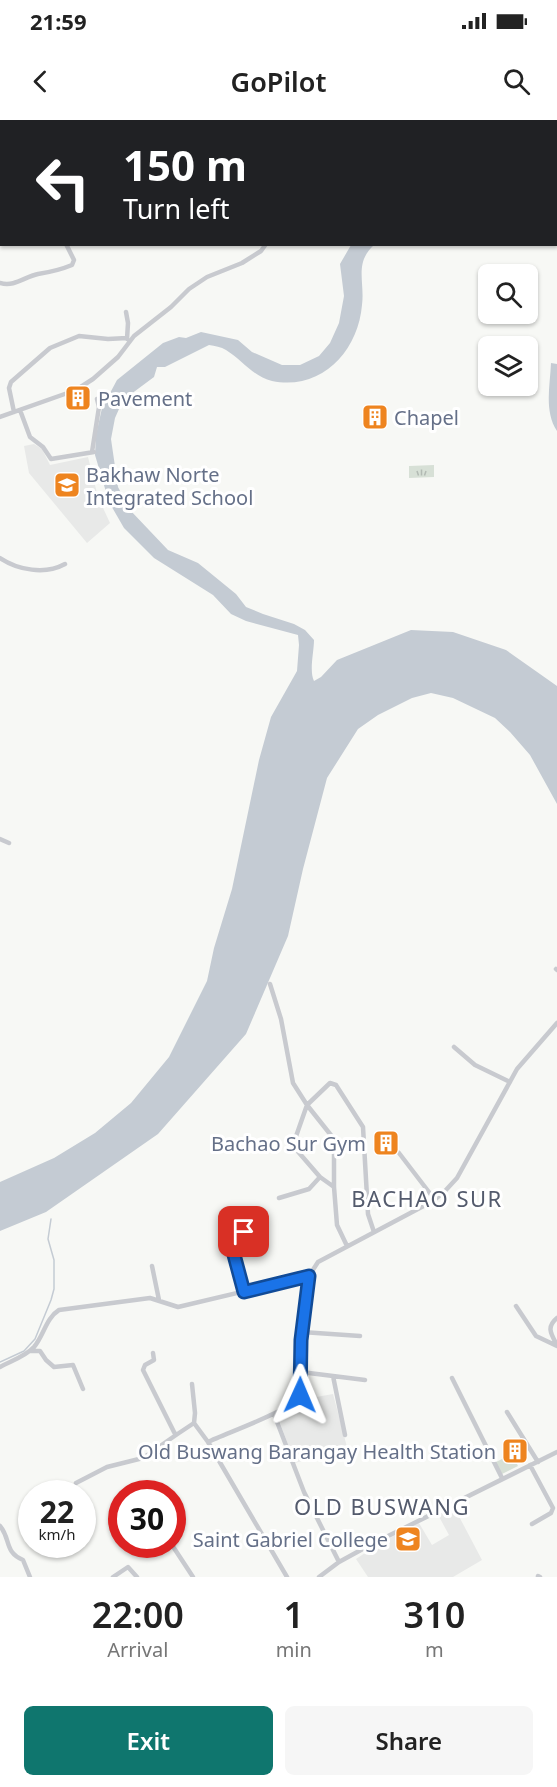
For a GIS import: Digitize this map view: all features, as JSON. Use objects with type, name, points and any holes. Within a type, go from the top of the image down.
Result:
[{"type":"street","points":[[0,283],[19,282],[36,274],[59,271],[72,265],[74,260],[67,246]]},
{"type":"street","points":[[14,412],[9,388],[12,382],[50,348],[79,336],[127,340],[207,277],[242,263],[261,251],[265,246]]},
{"type":"street","points":[[0,417],[76,390],[93,380],[118,357],[127,340],[126,312]]},
{"type":"street","points":[[20,410],[30,436],[43,447],[51,459],[93,452],[99,407],[97,399]]},
{"type":"street","points":[[0,558],[23,568],[37,571],[56,569],[65,564]]},
{"type":"street","points":[[0,839],[9,843]]},
{"type":"street","points":[[270,984],[281,1019],[293,1083],[334,1139],[337,1225],[346,1246]]},
{"type":"street","points":[[208,1442],[274,1414],[298,1401],[302,1332],[309,1276],[318,1262],[435,1200],[458,1178],[517,1069],[557,1023]]},
{"type":"street","points":[[454,1047],[475,1065],[510,1082]]},
{"type":"street","points":[[334,1187],[320,1177],[294,1147],[307,1105],[330,1083],[333,1084],[363,1127],[368,1214],[374,1232]]},
{"type":"street","points":[[399,1153],[435,1200]]},
{"type":"street","points":[[279,1198],[309,1189],[320,1177]]},
{"type":"street","points":[[244,1232],[233,1251],[244,1292]]},
{"type":"street","points":[[152,1266],[159,1300]]},
{"type":"street","points":[[0,1367],[30,1351],[37,1344],[53,1314],[59,1310],[150,1298],[178,1307],[309,1276]]},
{"type":"street","points":[[516,1306],[536,1336],[557,1346]]},
{"type":"street","points":[[557,1318],[549,1330],[557,1346]]},
{"type":"street","points":[[302,1332],[360,1336]]},
{"type":"street","points":[[30,1351],[40,1351],[54,1367],[73,1365],[83,1389]]},
{"type":"street","points":[[153,1353],[154,1360],[145,1365],[143,1370],[176,1435]]},
{"type":"street","points":[[301,1372],[364,1380]]},
{"type":"street","points":[[333,1376],[345,1435]]},
{"type":"street","points":[[452,1378],[502,1478]]},
{"type":"street","points":[[192,1384],[194,1423],[208,1442],[287,1577]]},
{"type":"street","points":[[507,1412],[538,1462]]},
{"type":"street","points":[[274,1414],[304,1492],[339,1562]]},
{"type":"street","points":[[82,1480],[107,1467],[143,1458],[194,1423]]},
{"type":"street","points":[[320,1577],[339,1562],[557,1452]]},
{"type":"street","points":[[530,1466],[553,1508],[551,1513],[532,1524]]},
{"type":"street","points":[[0,1526],[13,1555],[23,1560],[30,1577]]},
{"type":"street","points":[[181,1558],[194,1577]]},
{"type":"street","points":[[113,1577],[128,1567],[137,1577]]},
{"type":"shaded area","points":[[350,246],[373,246],[362,266],[363,297],[359,322],[345,352],[334,364],[321,374],[306,380],[290,383],[272,381],[254,372],[226,350],[209,345],[165,367],[157,367],[154,377],[123,400],[115,418],[111,439],[118,487],[130,510],[168,550],[198,563],[236,594],[246,607],[305,630],[314,640],[312,667],[314,681],[337,660],[411,630],[453,632],[506,650],[557,686],[557,804],[530,755],[510,732],[495,718],[453,698],[431,693],[412,698],[378,715],[358,729],[327,778],[288,936],[246,1034],[158,1134],[46,1212],[0,1231],[0,1182],[54,1158],[95,1133],[131,1103],[169,1057],[207,981],[214,948],[232,889],[259,760],[271,717],[297,671],[298,635],[246,621],[231,614],[213,595],[154,558],[124,528],[109,502],[95,455],[96,435],[102,408],[117,380],[163,343],[179,337],[186,338],[201,332],[238,340],[252,352],[282,365],[300,365],[319,356],[330,343],[339,323],[344,296],[340,264]]},
{"type":"shaded area","points":[[551,363],[557,364],[557,431],[549,407]]},
{"type":"shaded area","name":"Bakhaw Norte Integrated School","points":[[34,444],[42,449],[50,465],[88,457],[98,497],[110,523],[87,543],[29,473],[24,446]]},
{"type":"shaded area","points":[[333,1394],[347,1447],[295,1463],[277,1415],[305,1399]]},
{"type":"shaded area","name":"Saint Gabriel College","points":[[453,1505],[482,1560],[453,1577],[368,1577],[356,1559],[380,1543],[419,1523],[432,1545],[449,1535],[437,1513]]},
{"type":"green space","points":[[434,465],[434,477],[409,478],[409,466]]},
{"type":"green space","points":[[512,1454],[518,1466],[500,1475],[494,1463]]},
{"type":"waterway","points":[[0,1362],[24,1351],[35,1339],[51,1300],[54,1289],[54,1260],[48,1239],[51,1219]]},
{"type":"place","name":"Pavement","points":[[78,398]]},
{"type":"place","name":"Chapel","points":[[375,417]]},
{"type":"place","name":"Bakhaw Norte Integrated School","points":[[67,485]]},
{"type":"place","name":"Bachao Sur Gym","points":[[386,1143]]},
{"type":"place","name":"Old Buswang Barangay Health Station","points":[[515,1451]]},
{"type":"place","name":"Saint Gabriel College","points":[[408,1539]]},
{"type":"district","name":"BACHAO SUR","points":[[427,1198]]},
{"type":"district","name":"OLD BUSWANG","points":[[382,1506]]},
{"type":"route","points":[[244,1232],[233,1251],[244,1292],[309,1276],[301,1340],[300,1395]]}]
